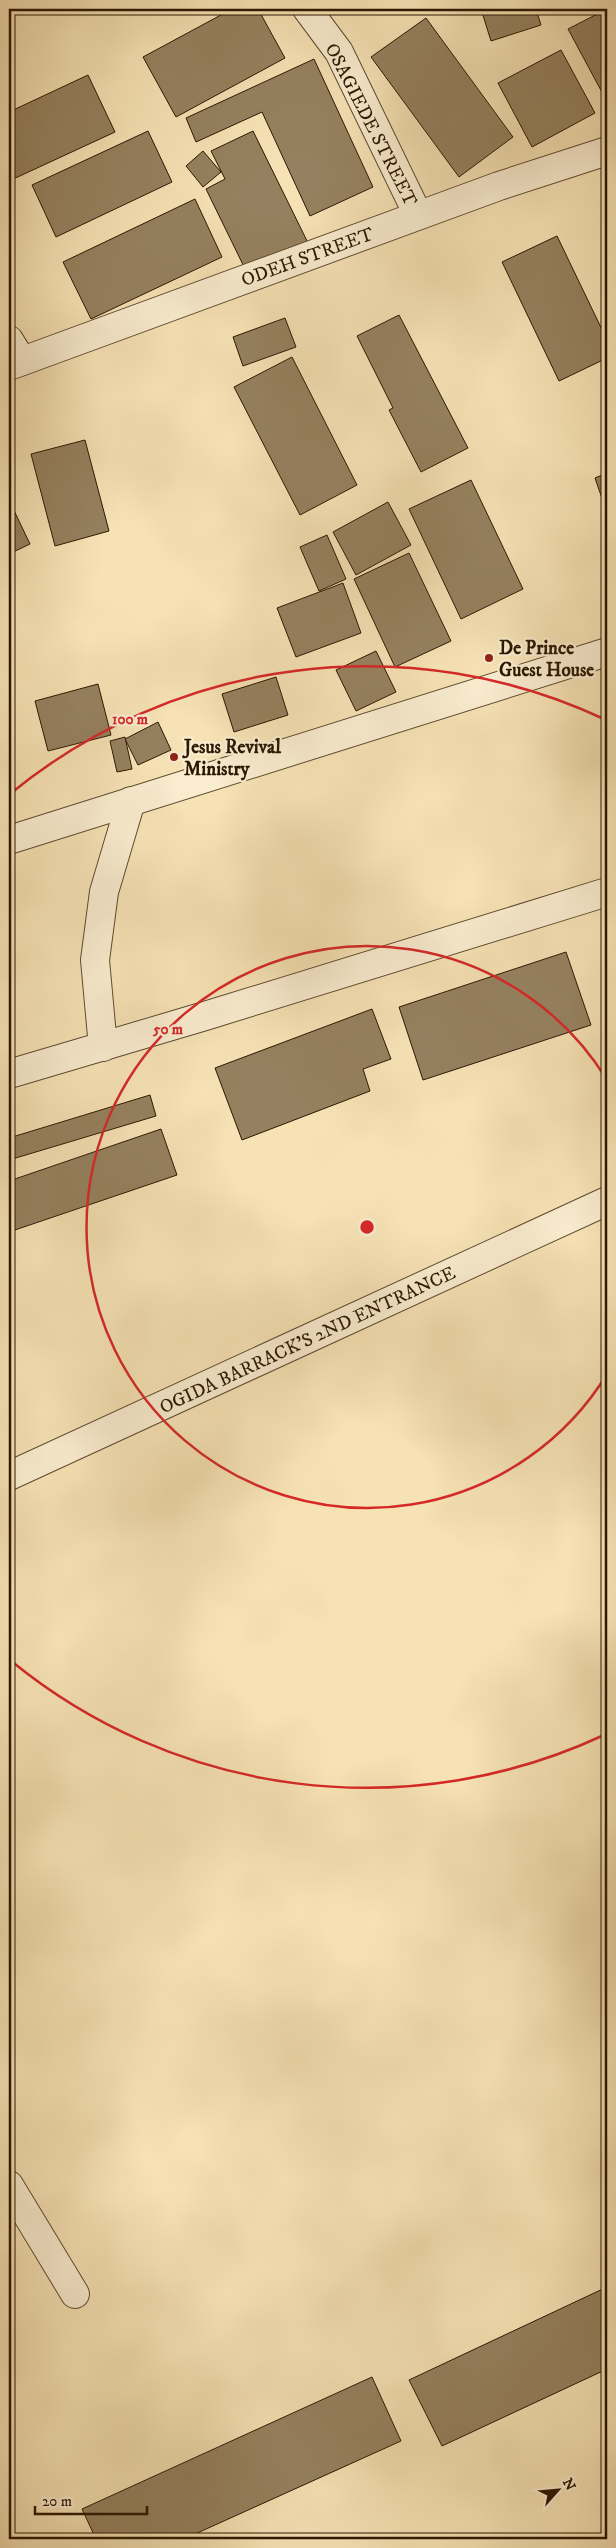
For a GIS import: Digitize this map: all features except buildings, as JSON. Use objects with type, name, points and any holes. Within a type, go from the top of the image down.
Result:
[{"type":"street","name":"OSAGIEDE STREET","points":[[307,9],[338,52],[418,215]]},
{"type":"street","name":"ODEH STREET","points":[[13,356],[499,186],[607,151]]},
{"type":"street","points":[[9,840],[607,652]]},
{"type":"street","points":[[103,1046],[95,960],[104,892],[131,801]]},
{"type":"street","points":[[9,1074],[607,892]]},
{"type":"street","name":"OGIDA BARRACK'S 2ND ENTRANCE","points":[[9,1476],[605,1202]]},
{"type":"street","points":[[9,2186],[75,2294]]},
{"type":"place","name":"De Prince Guest House","points":[[489,658]]},
{"type":"place","name":"Jesus Revival Ministry","points":[[174,757]]}]
